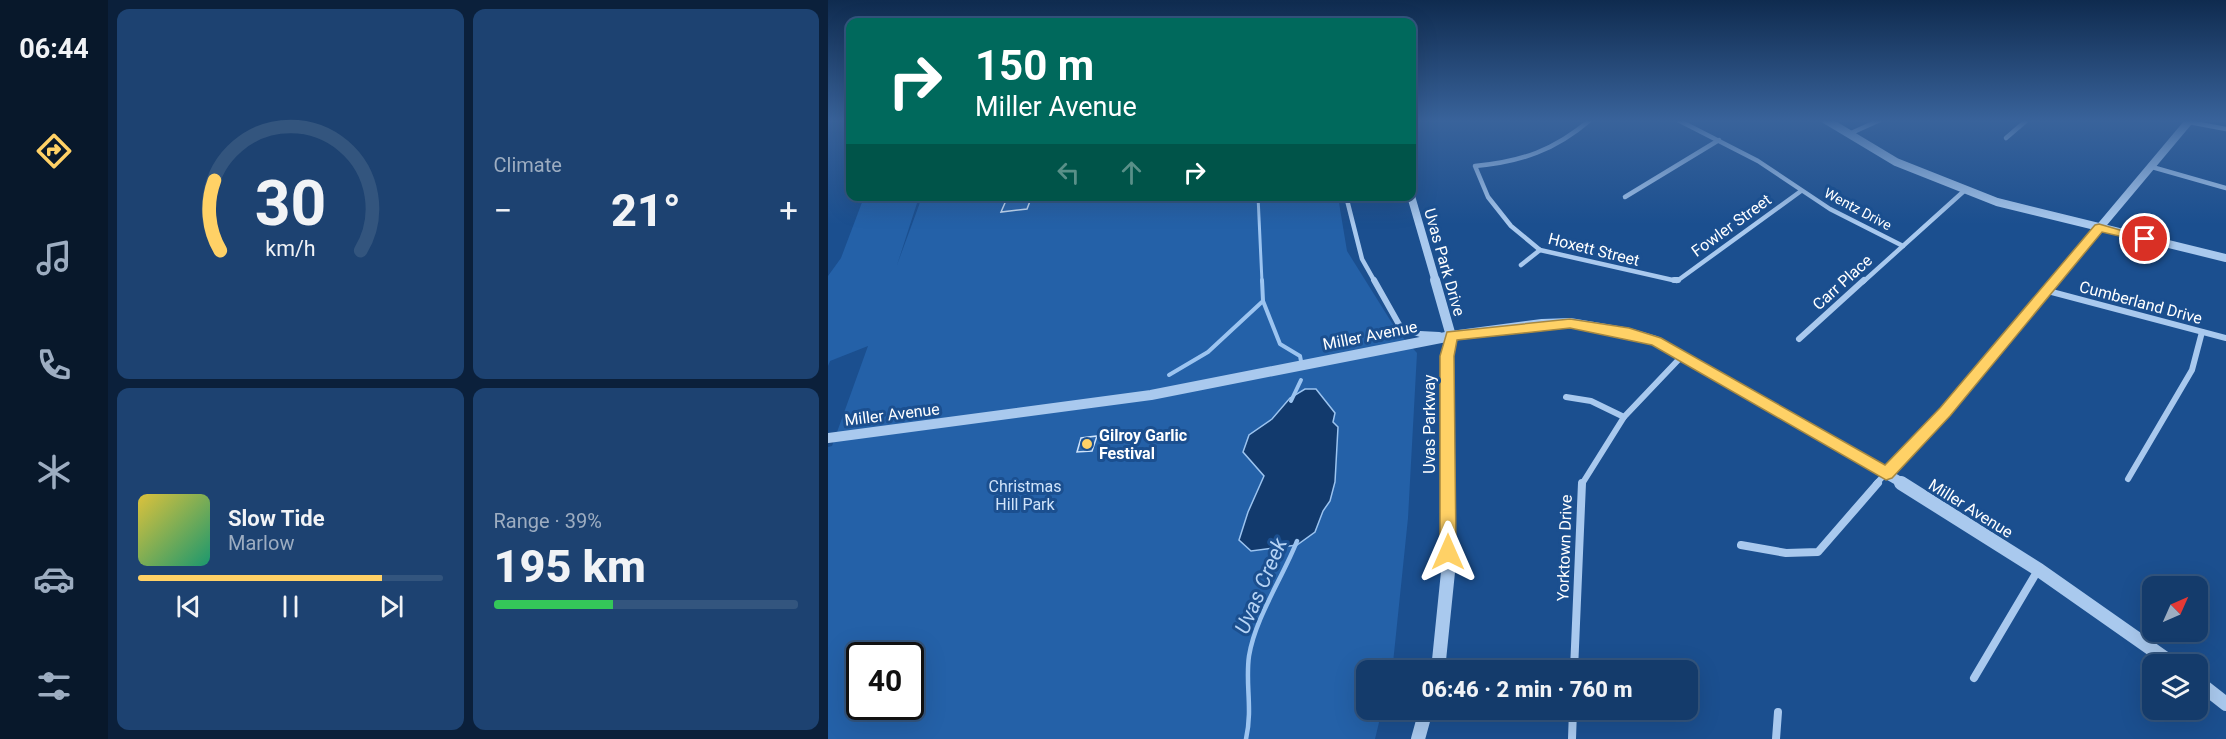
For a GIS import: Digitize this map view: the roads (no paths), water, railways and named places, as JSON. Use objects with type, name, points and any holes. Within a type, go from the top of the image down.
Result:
[{"type":"street","name":"Hoxett Street","points":[[1541,154],[1511,164],[1475,166],[1488,197],[1511,226],[1540,250],[1677,282]]},
{"type":"street","points":[[1625,197],[1695,154]]},
{"type":"street","name":"Wentz Drive","points":[[1745,154],[1772,169],[1830,209],[1903,246]]},
{"type":"street","points":[[1883,154],[1964,191],[2099,228],[2226,258]]},
{"type":"street","points":[[1741,545],[1786,553],[1818,552],[1886,473],[1945,412],[2162,154]]},
{"type":"street","points":[[2152,167],[2226,188]]},
{"type":"street","name":"Fowler Street","points":[[1677,282],[1801,190]]},
{"type":"street","name":"Carr Place","points":[[1799,339],[1964,191]]},
{"type":"street","points":[[1347,201],[1362,259],[1401,328],[1420,334],[1451,336]]},
{"type":"street","name":"Uvas Park Drive","points":[[1412,201],[1451,336]]},
{"type":"street","points":[[1521,265],[1540,250]]},
{"type":"street","name":"Cumberland Drive","points":[[2048,291],[2226,338]]},
{"type":"street","name":"Miller Avenue","points":[[828,438],[1002,417],[1162,394],[1451,336],[1570,323],[1629,333],[1656,341],[1683,355],[1886,473],[2039,570],[2159,654]]},
{"type":"street","points":[[2128,478],[2192,370],[2202,332]]},
{"type":"street","name":"Uvas Parkway","points":[[1439,660],[1448,572],[1447,356],[1451,336]]},
{"type":"street","name":"Yorktown Drive","points":[[1574,660],[1582,481],[1624,417],[1683,355]]},
{"type":"street","points":[[1566,398],[1591,401],[1624,417]]},
{"type":"street","points":[[1974,678],[2039,570]]},
{"type":"street","points":[[2208,690],[2226,704]]},
{"type":"street","points":[[1776,739],[1778,712]]},
{"type":"street","points":[[1418,739],[1423,720]]},
{"type":"street","points":[[1572,739],[1573,720]]},
{"type":"waterway","name":"Uvas Creek","points":[[1258,201],[1262,282]]},
{"type":"waterway","name":"Uvas Creek","points":[[1262,280],[1263,301]]},
{"type":"waterway","points":[[1169,375],[1208,352],[1263,301]]},
{"type":"waterway","name":"Uvas Creek","points":[[1263,301],[1280,344],[1300,356],[1301,361]]},
{"type":"waterway","name":"Uvas Creek","points":[[1291,401],[1301,380]]},
{"type":"waterway","name":"Uvas Creek","points":[[1246,739],[1249,717],[1248,666],[1252,642],[1263,612],[1297,541]]},
{"type":"place","name":"Gilroy Garlic Festival","points":[[1087,444]]},
{"type":"park label","name":"Christmas Hill Park","points":[[1025,495]]}]
